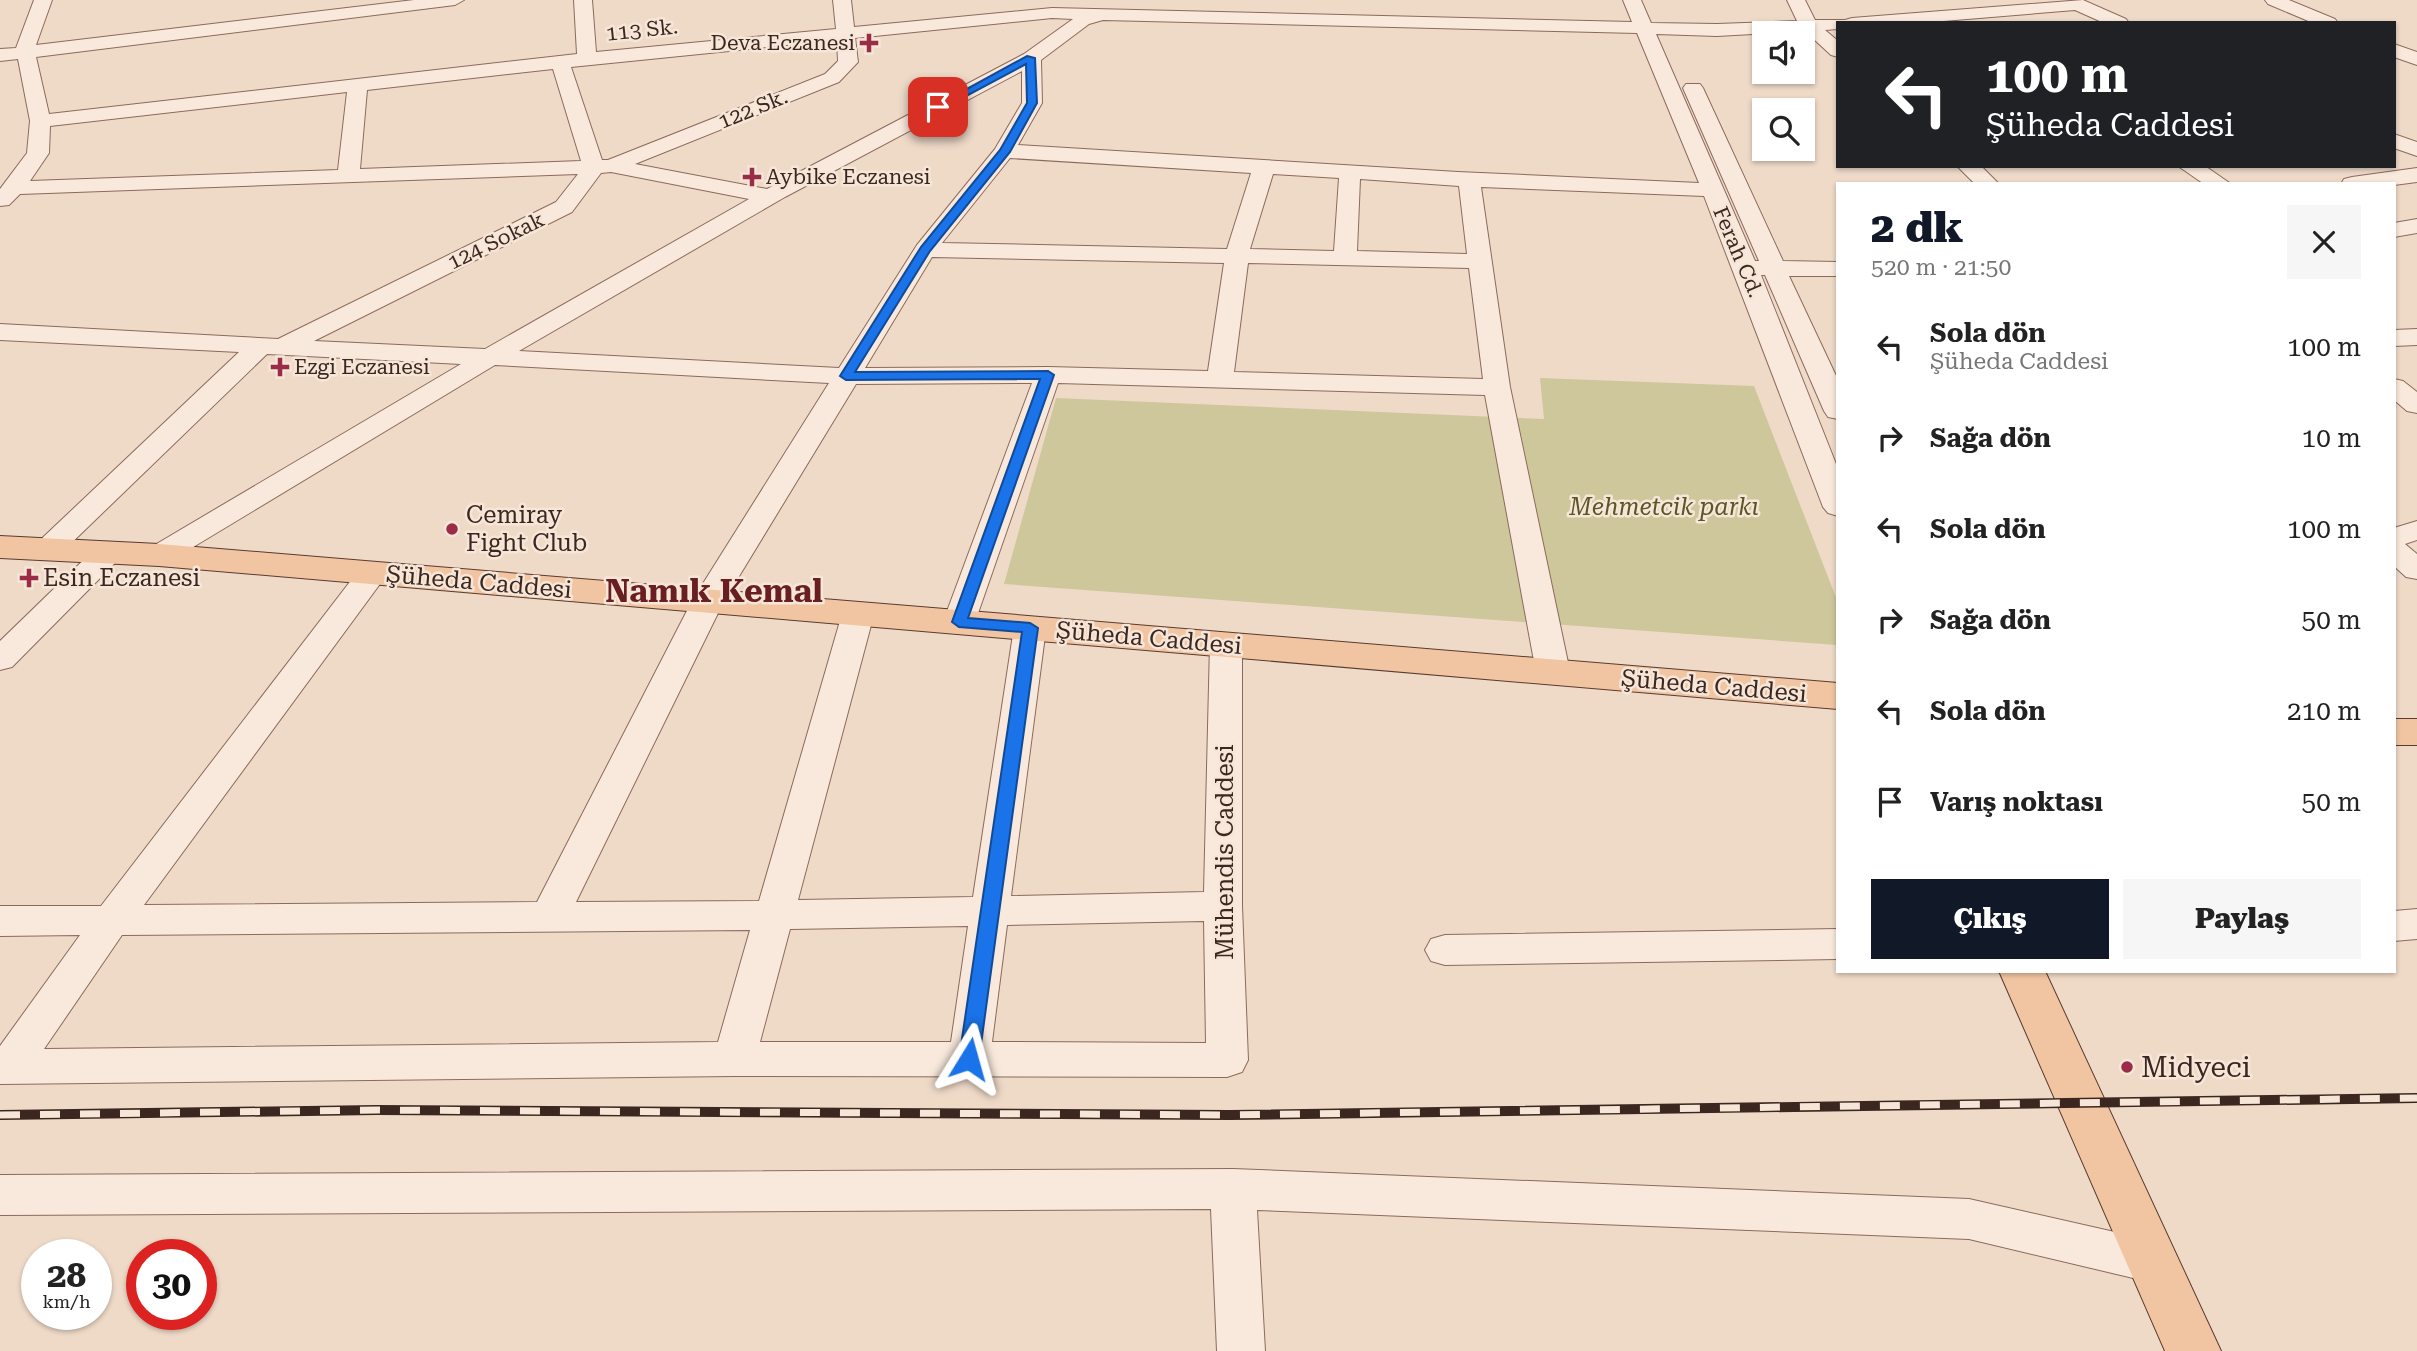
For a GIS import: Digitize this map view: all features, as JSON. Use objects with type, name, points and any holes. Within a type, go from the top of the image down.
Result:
[{"type":"main road","name":"Şüheda Caddesi","points":[[0,547],[159,555],[1836,696]]},
{"type":"main road","points":[[2396,705],[2417,705]]},
{"type":"main road","points":[[2396,732],[2417,732]]},
{"type":"main road","points":[[2023,973],[2150,1261],[2193,1351]]},
{"type":"street","points":[[7,194],[38,153],[40,121],[26,52],[44,0]]},
{"type":"street","points":[[0,55],[200,33],[455,0]]},
{"type":"street","points":[[583,0],[587,59]]},
{"type":"street","name":"122 Sk.","points":[[602,167],[832,78],[848,62],[842,0]]},
{"type":"street","points":[[1308,0],[1308,20]]},
{"type":"street","points":[[1470,0],[1475,24]]},
{"type":"street","name":"Ferah Cd.","points":[[1632,0],[1656,29],[1775,268],[1826,360],[1836,402]]},
{"type":"street","name":"Ferah Cd.","points":[[1655,0],[1656,29],[1711,190],[1746,268],[1836,502]]},
{"type":"street","points":[[1796,0],[1807,21]]},
{"type":"street","points":[[2274,0],[2324,21]]},
{"type":"street","points":[[1893,21],[2072,2],[2115,21]]},
{"type":"street","points":[[159,555],[492,356],[769,196],[1031,58],[1083,20],[1114,6]]},
{"type":"street","name":"113 Sk.","points":[[40,121],[587,59],[1114,6],[1308,20],[1656,29],[1752,28]]},
{"type":"street","name":"113 Sk.","points":[[1815,27],[1836,24]]},
{"type":"street","points":[[1815,31],[1836,49]]},
{"type":"street","points":[[2396,51],[2416,58]]},
{"type":"street","points":[[549,917],[708,601],[925,250],[1004,152],[1032,103],[1031,58]]},
{"type":"street","points":[[561,62],[602,167]]},
{"type":"street","points":[[348,177],[358,84]]},
{"type":"street","points":[[2398,130],[2417,150]]},
{"type":"street","points":[[1004,152],[1469,180],[1711,190]]},
{"type":"street","points":[[7,194],[602,167],[769,196]]},
{"type":"street","name":"124 Sokak","points":[[273,345],[564,207],[602,167]]},
{"type":"street","points":[[1220,380],[1237,254],[1264,167]]},
{"type":"street","points":[[1970,168],[1986,182]]},
{"type":"street","points":[[2192,168],[2217,182]]},
{"type":"street","points":[[1345,258],[1350,171]]},
{"type":"street","points":[[2366,182],[2417,175]]},
{"type":"street","points":[[1469,180],[1497,387],[1553,672]]},
{"type":"street","points":[[2396,230],[2417,226]]},
{"type":"street","points":[[925,250],[1237,254],[1480,261]]},
{"type":"street","points":[[1746,268],[1836,268]]},
{"type":"street","points":[[0,332],[846,376],[1048,375],[1497,387]]},
{"type":"street","points":[[2396,338],[2417,337]]},
{"type":"street","points":[[48,549],[273,345]]},
{"type":"street","points":[[1782,361],[1826,360]]},
{"type":"street","points":[[959,622],[1048,375]]},
{"type":"street","points":[[2396,389],[2417,405]]},
{"type":"street","points":[[2396,537],[2417,530]]},
{"type":"street","points":[[0,660],[109,552]]},
{"type":"street","points":[[2396,552],[2417,570]]},
{"type":"street","points":[[5,1067],[113,918],[373,573]]},
{"type":"street","points":[[734,1059],[858,614]]},
{"type":"street","points":[[5,1067],[969,1059],[1030,628]]},
{"type":"street","name":"Mühendis Caddesi","points":[[969,1059],[1227,1060],[1223,906],[1226,644]]},
{"type":"street","points":[[0,921],[113,918],[773,915],[1223,906]]},
{"type":"street","points":[[2396,926],[2417,924]]},
{"type":"street","points":[[1445,950],[1836,944]]},
{"type":"street","points":[[0,1195],[1233,1189],[1969,1219],[2150,1261]]},
{"type":"street","points":[[1233,1189],[1241,1351]]},
{"type":"green space","name":"Mehmetcik parkı","points":[[1540,378],[1754,386],[1836,597],[1836,645],[1004,584],[1056,398],[1544,419]]},
{"type":"railway","points":[[0,1115],[377,1110],[1230,1115],[2417,1098]]},
{"type":"place","name":"Deva Eczanesi","points":[[869,43]]},
{"type":"place","name":"Aybike Eczanesi","points":[[752,177]]},
{"type":"place","name":"Ezgi Eczanesi","points":[[280,367]]},
{"type":"place","name":"Cemiray Fight Club","points":[[452,529]]},
{"type":"place","name":"Esin Eczanesi","points":[[29,578]]},
{"type":"place","name":"Midyeci","points":[[2127,1067]]},
{"type":"district","name":"Namık Kemal","points":[[714,591]]},
{"type":"route","points":[[938,107],[1031,58],[1032,103],[1004,152],[925,250],[846,376],[1048,375],[959,622],[1030,628],[969,1059]]}]
